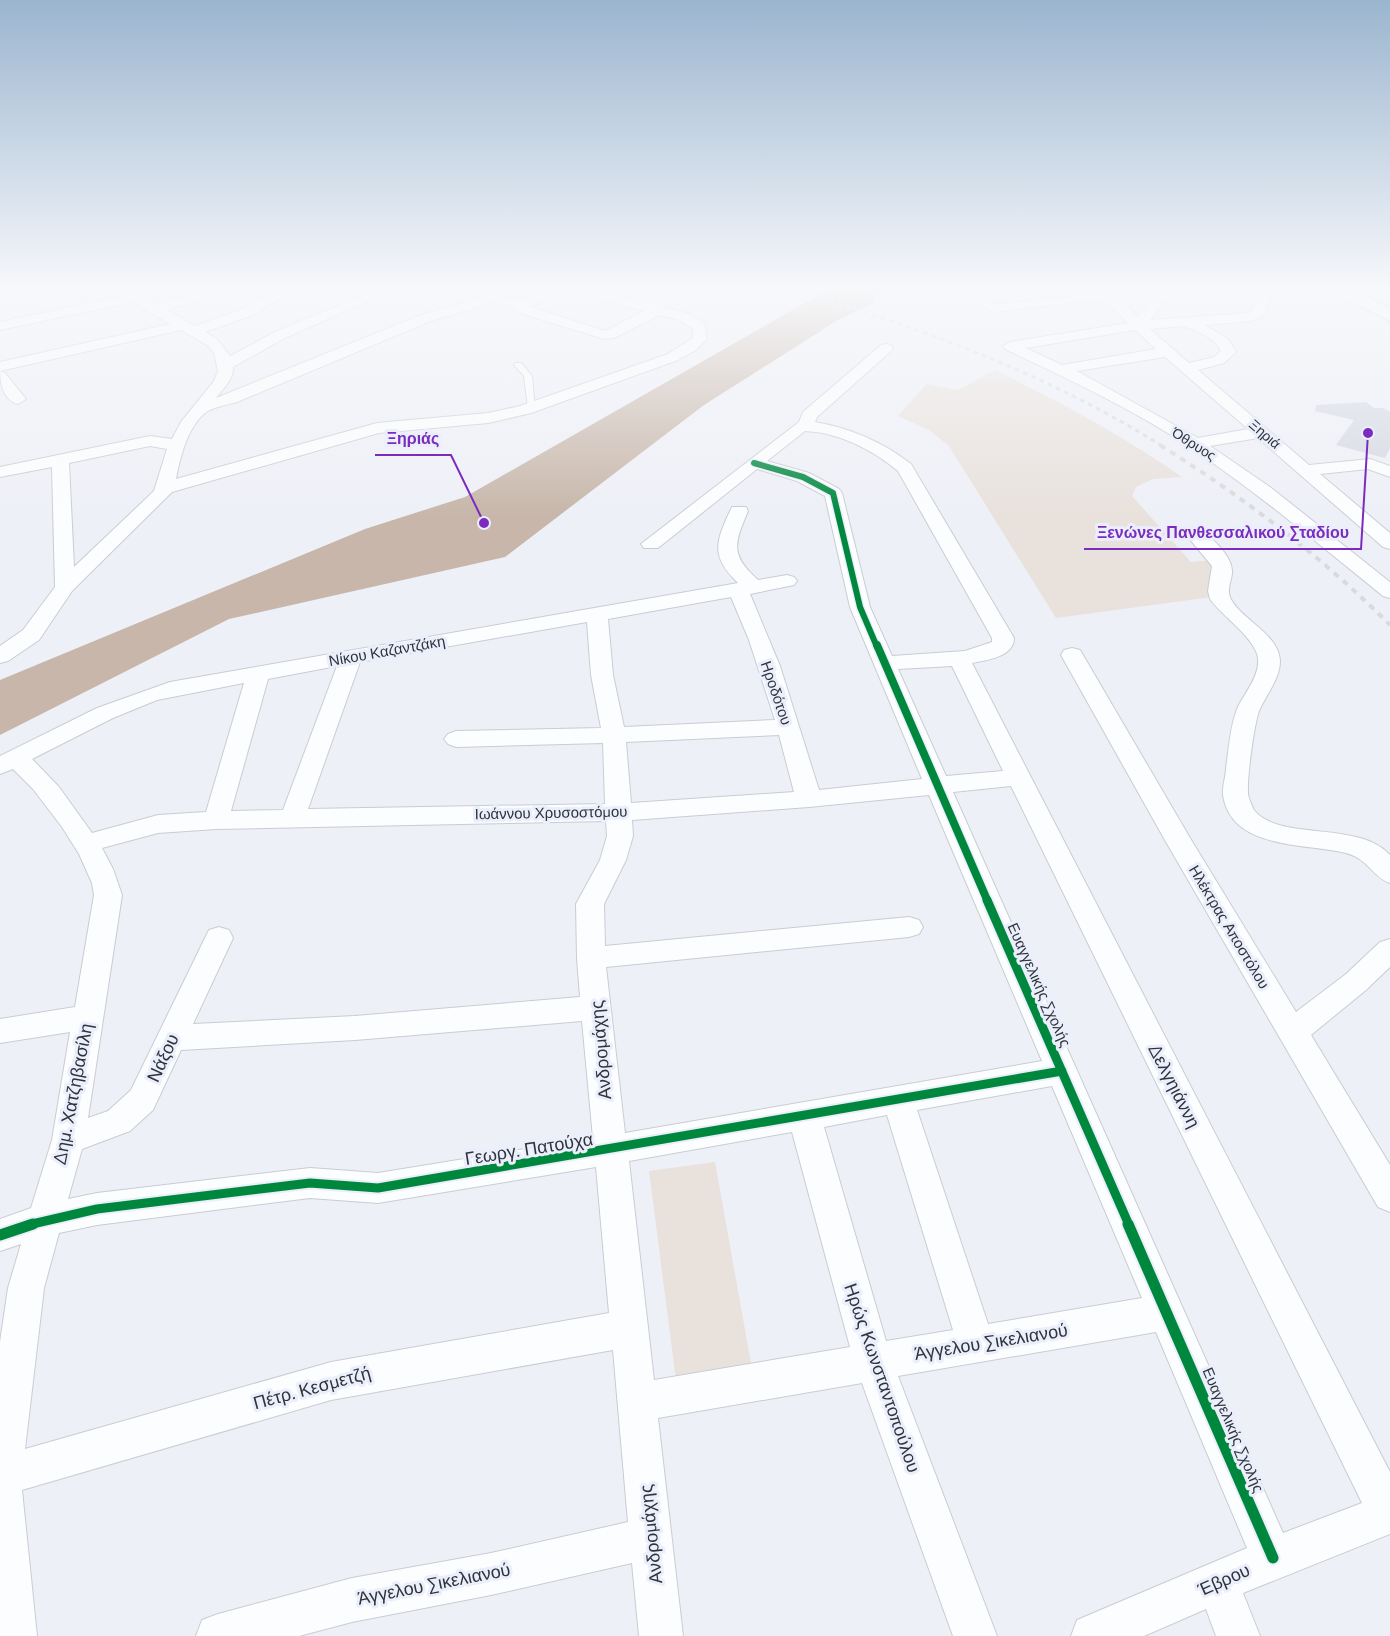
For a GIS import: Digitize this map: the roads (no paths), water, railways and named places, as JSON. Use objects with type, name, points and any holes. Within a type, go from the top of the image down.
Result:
[{"type":"street","points":[[201,408],[231,399],[308,364]]},
{"type":"street","points":[[165,488],[395,424],[477,420],[532,408],[653,364]]},
{"type":"street","points":[[806,426],[809,415],[869,364]]},
{"type":"street","name":"Όθρυος","points":[[1052,364],[1195,443],[1264,491],[1390,592]]},
{"type":"street","points":[[1063,369],[1092,364]]},
{"type":"street","name":"Ξηριά","points":[[1182,364],[1390,543]]},
{"type":"street","points":[[1186,368],[1201,364]]},
{"type":"street","points":[[0,656],[31,635],[65,587],[156,501],[165,488],[172,455],[177,445],[189,422],[221,382],[225,365]]},
{"type":"street","points":[[0,376],[18,399]]},
{"type":"street","points":[[651,544],[795,429],[806,426],[831,431],[873,447],[905,468],[1003,638],[1003,645],[997,651],[959,658],[886,663]]},
{"type":"street","points":[[1195,443],[1262,432]]},
{"type":"street","points":[[0,472],[150,441],[177,445]]},
{"type":"street","points":[[60,460],[65,587]]},
{"type":"street","name":"Ευαγγελικής Σχολής","points":[[754,463],[803,477],[833,493],[860,607],[1273,1558]]},
{"type":"street","points":[[1307,470],[1370,464],[1390,472]]},
{"type":"street","points":[[739,511],[726,538],[726,546],[732,566],[746,588]]},
{"type":"street","points":[[1197,536],[1221,564],[1222,570],[1217,592],[1220,599],[1266,650],[1270,664],[1247,714],[1235,794],[1237,805],[1251,821],[1280,834],[1334,842],[1372,852],[1385,863],[1390,873]]},
{"type":"street","name":"Νίκου Καζαντζάκη","points":[[7,762],[104,715],[156,693],[258,673],[787,581]]},
{"type":"street","name":"Ηροδότου","points":[[746,588],[748,609],[809,799]]},
{"type":"street","name":"Ανδρομάχης","points":[[597,614],[602,675],[614,736],[620,812],[617,851],[591,904],[591,958],[661,1636]]},
{"type":"street","name":"Ηλέκτρας Αποστόλου","points":[[1072,655],[1292,1033],[1390,1196]]},
{"type":"street","points":[[293,817],[351,657]]},
{"type":"street","name":"Δελγηιάννη","points":[[959,658],[1390,1513]]},
{"type":"street","points":[[216,820],[258,673]]},
{"type":"street","points":[[456,740],[788,728]]},
{"type":"street","name":"Δημ. Χατζηβασίλη","points":[[7,762],[41,782],[85,844],[106,883],[108,895],[68,1140],[26,1288],[1,1476],[4,1531],[15,1636]]},
{"type":"street","name":"Ιωάννου Χρυσοστόμου","points":[[85,844],[158,824],[293,817],[620,812],[809,799],[1019,777]]},
{"type":"street","points":[[591,958],[909,927]]},
{"type":"street","name":"Νάξου","points":[[68,1140],[111,1125],[134,1108],[146,1094],[219,938]]},
{"type":"street","points":[[1292,1033],[1356,982],[1390,950]]},
{"type":"street","points":[[172,1038],[355,1028],[597,1008]]},
{"type":"street","points":[[0,1031],[88,1017]]},
{"type":"street","name":"Γεωργ. Πατούχα","points":[[0,1235],[44,1220],[97,1209],[310,1183],[335,1183],[361,1189],[378,1188],[1062,1071]]},
{"type":"street","points":[[898,1100],[976,1345]]},
{"type":"street","name":"Ηρώς Κωνσταντοπούλου","points":[[804,1114],[873,1361],[975,1636]]},
{"type":"street","name":"Άγγελου Σικελιανού","points":[[636,1402],[1168,1312]]},
{"type":"street","name":"Πέτρ. Κεσμετζή","points":[[1,1476],[331,1381],[630,1328]]},
{"type":"street","name":"Έβρου","points":[[1093,1636],[1273,1558],[1390,1513]]},
{"type":"street","name":"Άγγελου Σικελιανού","points":[[218,1636],[352,1600],[491,1574],[652,1538]]},
{"type":"street","points":[[1217,1583],[1238,1636]]},
{"type":"lane","points":[[518,365],[528,376],[532,408]]},
{"type":"railway","points":[[1004,364],[1073,396],[1162,446]]},
{"type":"railway","points":[[1160,445],[1221,485],[1280,528],[1390,625]]},
{"type":"place","name":"Ξενώνες Πανθεσσαλικού Σταδίου","points":[[1368,433]]},
{"type":"place","name":"Ξηριάς","points":[[484,523]]}]
